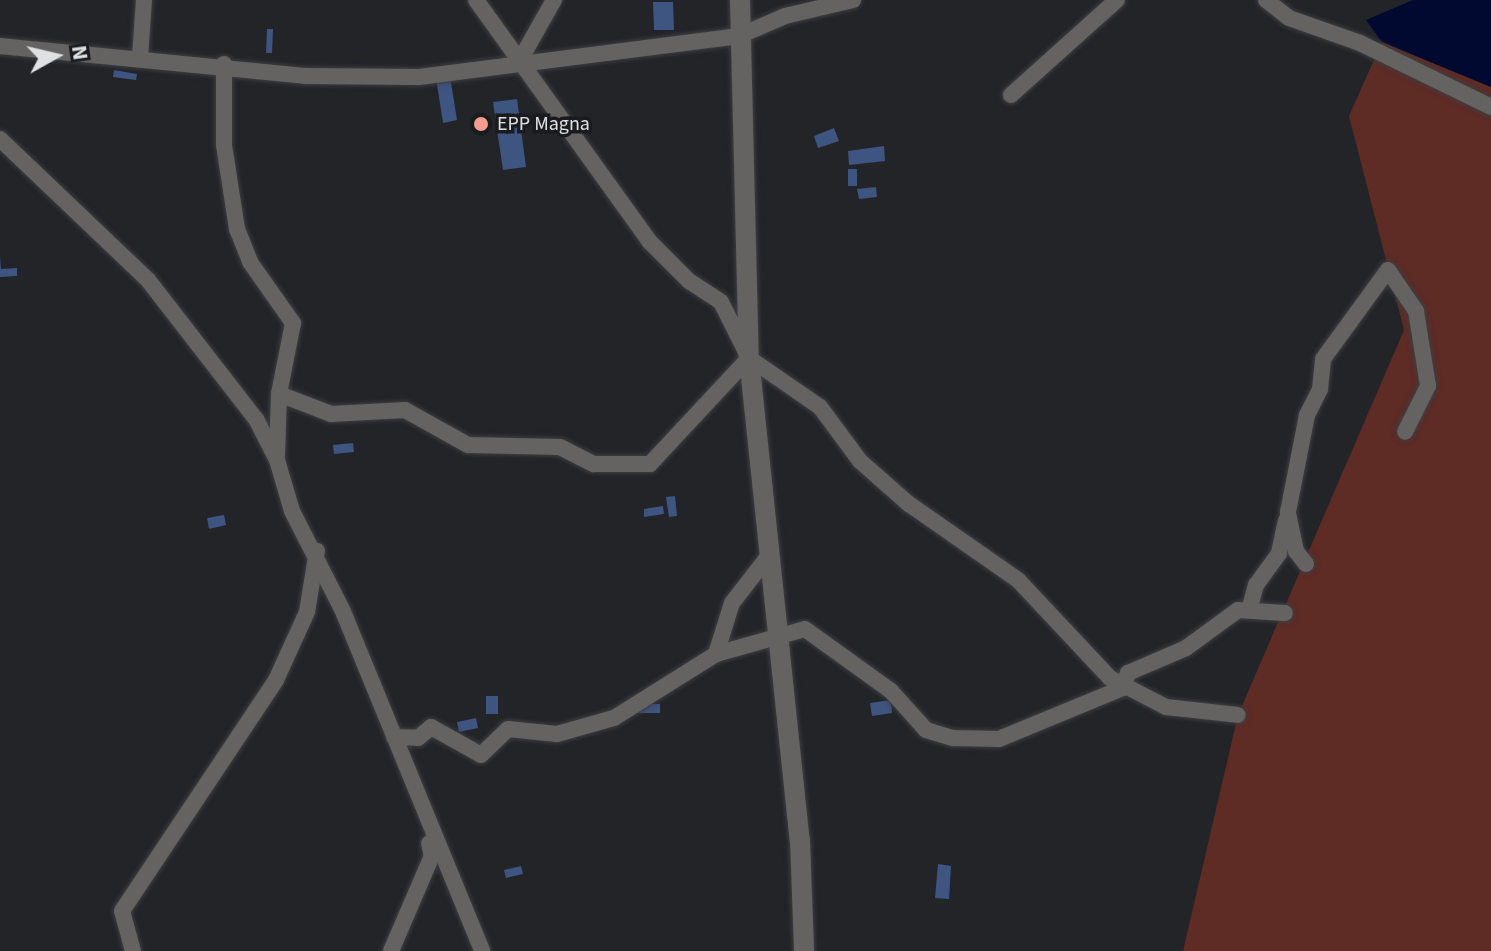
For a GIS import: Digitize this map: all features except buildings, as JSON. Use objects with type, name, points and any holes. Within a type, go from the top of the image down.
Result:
[{"type":"street","points":[[140,57],[144,0]]},
{"type":"street","points":[[476,0],[649,241],[721,302],[749,358],[820,407],[860,461],[909,504],[1018,580],[1092,663],[1123,688],[1166,707],[1238,715]]},
{"type":"street","points":[[519,62],[554,0]]},
{"type":"street","points":[[740,0],[749,358],[800,840],[804,951]]},
{"type":"street","points":[[769,21],[786,0]]},
{"type":"street","points":[[0,46],[366,79],[739,36],[769,21],[853,0]]},
{"type":"street","points":[[1011,95],[1117,0]]},
{"type":"street","points":[[1266,0],[1289,18],[1360,43],[1491,107]]},
{"type":"street","points":[[224,64],[224,145],[237,229],[250,262],[293,323],[279,394],[277,460]]},
{"type":"street","points":[[0,139],[148,280],[256,419],[277,460],[292,511],[317,551],[394,737],[425,822],[482,951]]},
{"type":"street","points":[[1123,688],[1128,673],[1186,648],[1250,607],[1256,585],[1279,553],[1323,359],[1388,270],[1416,311],[1428,386],[1405,432]]},
{"type":"street","points":[[279,394],[331,414],[405,410],[468,445],[560,447],[594,464],[638,467],[672,444],[707,397],[749,358]]},
{"type":"street","points":[[1288,512],[1296,551],[1306,564]]},
{"type":"street","points":[[133,951],[122,911],[276,680],[307,612],[317,551]]},
{"type":"street","points":[[716,654],[732,603],[770,554]]},
{"type":"street","points":[[1250,607],[1285,613]]},
{"type":"street","points":[[394,737],[418,738],[431,727],[481,755],[508,729],[557,734],[614,718],[716,654],[805,629],[891,691],[926,730],[953,738],[1014,736],[1043,718],[1123,688]]},
{"type":"street","points":[[391,951],[432,856],[425,822]]},
{"type":"shaded area","points":[[1382,42],[1491,87],[1491,951],[1183,951],[1238,715],[1404,330],[1349,116]]},
{"type":"water","points":[[1413,0],[1491,0],[1491,87],[1382,42],[1366,20]]},
{"type":"place","name":"EPP Magna","points":[[481,124]]}]
